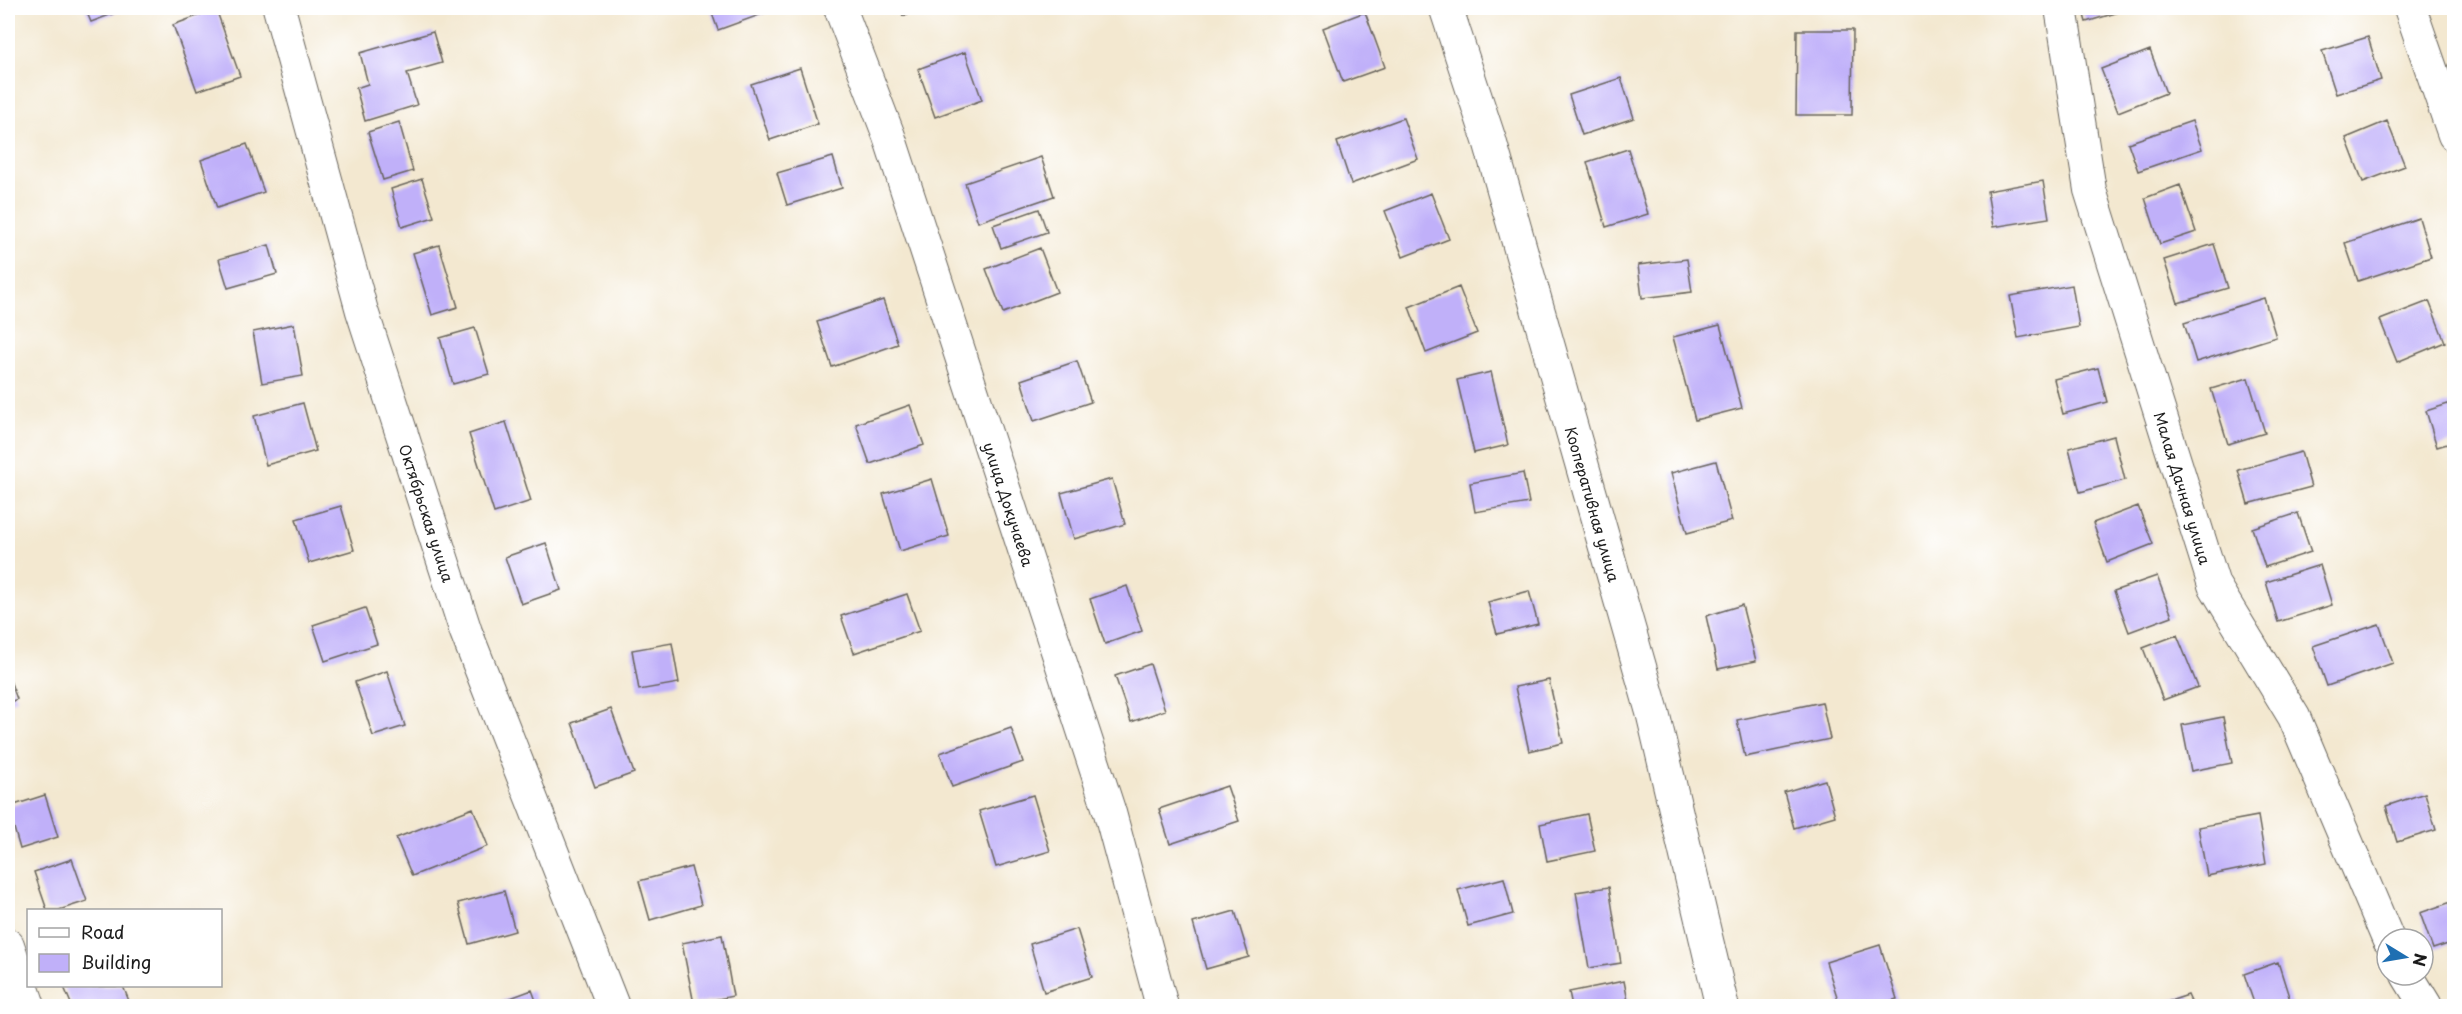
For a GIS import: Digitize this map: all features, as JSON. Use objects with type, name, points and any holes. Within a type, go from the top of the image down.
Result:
[{"type":"street","name":"Октябрьская улица","points":[[279,8],[362,311],[466,632],[614,1006]]},
{"type":"street","name":"улица Докучаева","points":[[840,8],[889,136],[1110,813],[1162,1006]]},
{"type":"street","name":"Кооперативная улица","points":[[1446,8],[1490,142],[1653,714],[1722,1006]]},
{"type":"street","name":"Малая Дачная улица","points":[[2061,8],[2090,190],[2214,585],[2294,717],[2383,927]]},
{"type":"street","points":[[2410,8],[2454,135]]},
{"type":"street","points":[[8,945],[29,1006]]},
{"type":"street","points":[[2414,987],[2426,1006]]},
{"type":"building","points":[[85,8],[128,8],[91,22]]},
{"type":"building","points":[[710,8],[772,8],[773,10],[718,30]]},
{"type":"building","points":[[900,8],[928,8],[903,16]]},
{"type":"building","points":[[2082,8],[2132,8],[2086,22]]},
{"type":"building","points":[[216,9],[240,76],[197,91],[173,25]]},
{"type":"building","points":[[1365,12],[1385,67],[1343,82],[1323,28]]},
{"type":"building","points":[[1797,30],[1853,30],[1852,115],[1796,115]]},
{"type":"building","points":[[433,32],[442,63],[407,73],[417,105],[365,121],[356,88],[368,84],[360,53]]},
{"type":"building","points":[[2368,37],[2381,80],[2336,94],[2322,51]]},
{"type":"building","points":[[2150,50],[2166,93],[2118,112],[2101,69]]},
{"type":"building","points":[[965,52],[982,100],[935,117],[918,69]]},
{"type":"building","points":[[800,68],[818,124],[770,140],[751,84]]},
{"type":"building","points":[[1621,78],[1634,118],[1582,135],[1569,95]]},
{"type":"building","points":[[1403,118],[1418,159],[1351,184],[1337,142]]},
{"type":"building","points":[[2192,121],[2202,149],[2138,171],[2128,143]]},
{"type":"building","points":[[2387,121],[2405,166],[2363,182],[2346,138]]},
{"type":"building","points":[[399,122],[413,171],[383,180],[368,132]]},
{"type":"building","points":[[247,144],[264,192],[217,208],[201,160]]},
{"type":"building","points":[[1628,149],[1648,214],[1606,227],[1587,162]]},
{"type":"building","points":[[833,157],[842,188],[787,205],[777,173]]},
{"type":"building","points":[[1041,157],[1054,196],[978,222],[965,183]]},
{"type":"building","points":[[422,179],[434,217],[402,227],[391,189]]},
{"type":"building","points":[[2043,181],[2049,218],[1993,227],[1987,191]]},
{"type":"building","points":[[2180,185],[2196,232],[2160,244],[2145,198]]},
{"type":"building","points":[[1431,193],[1449,239],[1403,257],[1385,211]]},
{"type":"building","points":[[1039,209],[1047,232],[1001,248],[993,225]]},
{"type":"building","points":[[2419,218],[2431,257],[2358,281],[2345,243]]},
{"type":"building","points":[[2214,244],[2228,288],[2178,303],[2164,260]]},
{"type":"building","points":[[269,245],[277,274],[228,288],[219,259]]},
{"type":"building","points":[[439,245],[458,307],[432,315],[413,253]]},
{"type":"building","points":[[1040,248],[1057,292],[1003,313],[986,269]]},
{"type":"building","points":[[1687,259],[1692,292],[1642,298],[1638,265]]},
{"type":"building","points":[[2072,285],[2079,327],[2018,338],[2010,296]]},
{"type":"building","points":[[1459,287],[1477,333],[1426,353],[1409,307]]},
{"type":"building","points":[[2264,298],[2276,337],[2196,362],[2184,323]]},
{"type":"building","points":[[883,300],[898,344],[832,367],[817,322]]},
{"type":"building","points":[[2429,301],[2445,342],[2397,362],[2380,320]]},
{"type":"building","points":[[294,324],[303,376],[262,383],[253,332]]},
{"type":"building","points":[[1720,325],[1742,408],[1695,420],[1673,337]]},
{"type":"building","points":[[475,328],[489,374],[453,384],[440,338]]},
{"type":"building","points":[[1077,361],[1091,402],[1034,421],[1021,380]]},
{"type":"building","points":[[2098,368],[2107,402],[2063,414],[2054,379]]},
{"type":"building","points":[[1491,372],[1508,445],[1474,453],[1457,380]]},
{"type":"building","points":[[2248,378],[2265,433],[2228,444],[2211,389]]},
{"type":"building","points":[[2454,402],[2454,442],[2437,447],[2426,411]]},
{"type":"building","points":[[303,403],[316,451],[266,465],[254,416]]},
{"type":"building","points":[[910,405],[924,445],[870,464],[856,424]]},
{"type":"building","points":[[506,422],[531,501],[494,513],[469,434]]},
{"type":"building","points":[[2114,436],[2125,480],[2080,492],[2069,448]]},
{"type":"building","points":[[2301,452],[2311,487],[2248,504],[2238,470]]},
{"type":"building","points":[[1716,461],[1732,521],[1687,533],[1671,473]]},
{"type":"building","points":[[1523,473],[1529,503],[1475,512],[1470,483]]},
{"type":"building","points":[[932,479],[949,536],[900,551],[883,494]]},
{"type":"building","points":[[1112,479],[1125,524],[1074,539],[1061,493]]},
{"type":"building","points":[[341,506],[354,550],[309,563],[296,519]]},
{"type":"building","points":[[2138,506],[2153,544],[2107,562],[2093,523]]},
{"type":"building","points":[[2298,513],[2311,552],[2265,567],[2252,528]]},
{"type":"building","points":[[546,543],[561,590],[521,604],[505,557]]},
{"type":"building","points":[[2320,565],[2332,605],[2278,622],[2266,582]]},
{"type":"building","points":[[2157,576],[2172,616],[2129,632],[2114,591]]},
{"type":"building","points":[[1127,586],[1142,631],[1105,644],[1090,599]]},
{"type":"building","points":[[1529,591],[1538,624],[1497,634],[1488,602]]},
{"type":"building","points":[[907,594],[920,631],[854,653],[841,616]]},
{"type":"building","points":[[1742,605],[1756,661],[1718,669],[1706,616]]},
{"type":"building","points":[[365,608],[377,644],[325,661],[313,625]]},
{"type":"building","points":[[2379,624],[2393,663],[2327,686],[2313,646]]},
{"type":"building","points":[[2177,635],[2198,687],[2163,700],[2143,648]]},
{"type":"building","points":[[672,643],[679,683],[639,690],[632,650]]},
{"type":"building","points":[[1150,664],[1165,710],[1131,722],[1115,676]]},
{"type":"building","points":[[387,671],[405,726],[373,736],[355,682]]},
{"type":"building","points":[[8,675],[17,699],[8,703]]},
{"type":"building","points":[[1549,680],[1563,743],[1529,751],[1515,687]]},
{"type":"building","points":[[1822,702],[1830,739],[1745,757],[1737,720]]},
{"type":"building","points":[[611,709],[634,773],[595,787],[572,723]]},
{"type":"building","points":[[2223,717],[2232,763],[2191,771],[2182,725]]},
{"type":"building","points":[[1011,728],[1023,762],[952,787],[940,753]]},
{"type":"building","points":[[1825,780],[1835,816],[1794,828],[1784,792]]},
{"type":"building","points":[[1227,786],[1239,821],[1170,844],[1159,809]]},
{"type":"building","points":[[2425,793],[2436,830],[2397,842],[2386,806]]},
{"type":"building","points":[[45,795],[58,837],[20,849],[8,807]]},
{"type":"building","points":[[1033,795],[1050,851],[996,867],[979,811]]},
{"type":"building","points":[[473,808],[488,846],[412,876],[396,838]]},
{"type":"building","points":[[1587,814],[1595,851],[1547,861],[1540,824]]},
{"type":"building","points":[[2258,816],[2266,864],[2207,876],[2198,827]]},
{"type":"building","points":[[72,859],[87,901],[62,909],[47,909],[34,872]]},
{"type":"building","points":[[691,867],[701,905],[650,920],[639,881]]},
{"type":"building","points":[[1504,878],[1513,914],[1468,926],[1458,890]]},
{"type":"building","points":[[1609,887],[1621,963],[1589,968],[1576,892]]},
{"type":"building","points":[[504,891],[515,931],[469,944],[458,903]]},
{"type":"building","points":[[2454,901],[2454,942],[2435,948],[2435,927],[2425,927],[2420,913]]},
{"type":"building","points":[[1235,911],[1249,957],[1206,969],[1193,923]]},
{"type":"building","points":[[1077,929],[1092,977],[1044,992],[1030,944]]},
{"type":"building","points":[[722,935],[733,996],[694,1004],[682,943]]},
{"type":"building","points":[[1880,945],[1897,999],[1873,1006],[1840,1006],[1826,962]]},
{"type":"building","points":[[2278,962],[2292,1006],[2255,1006],[2244,974]]},
{"type":"building","points":[[1624,981],[1629,1006],[1572,1006],[1569,992]]},
{"type":"building","points":[[64,987],[123,987],[131,1006],[72,1006]]},
{"type":"building","points":[[532,990],[538,1006],[489,1006]]},
{"type":"building","points":[[2188,995],[2193,1006],[2155,1006]]}]
